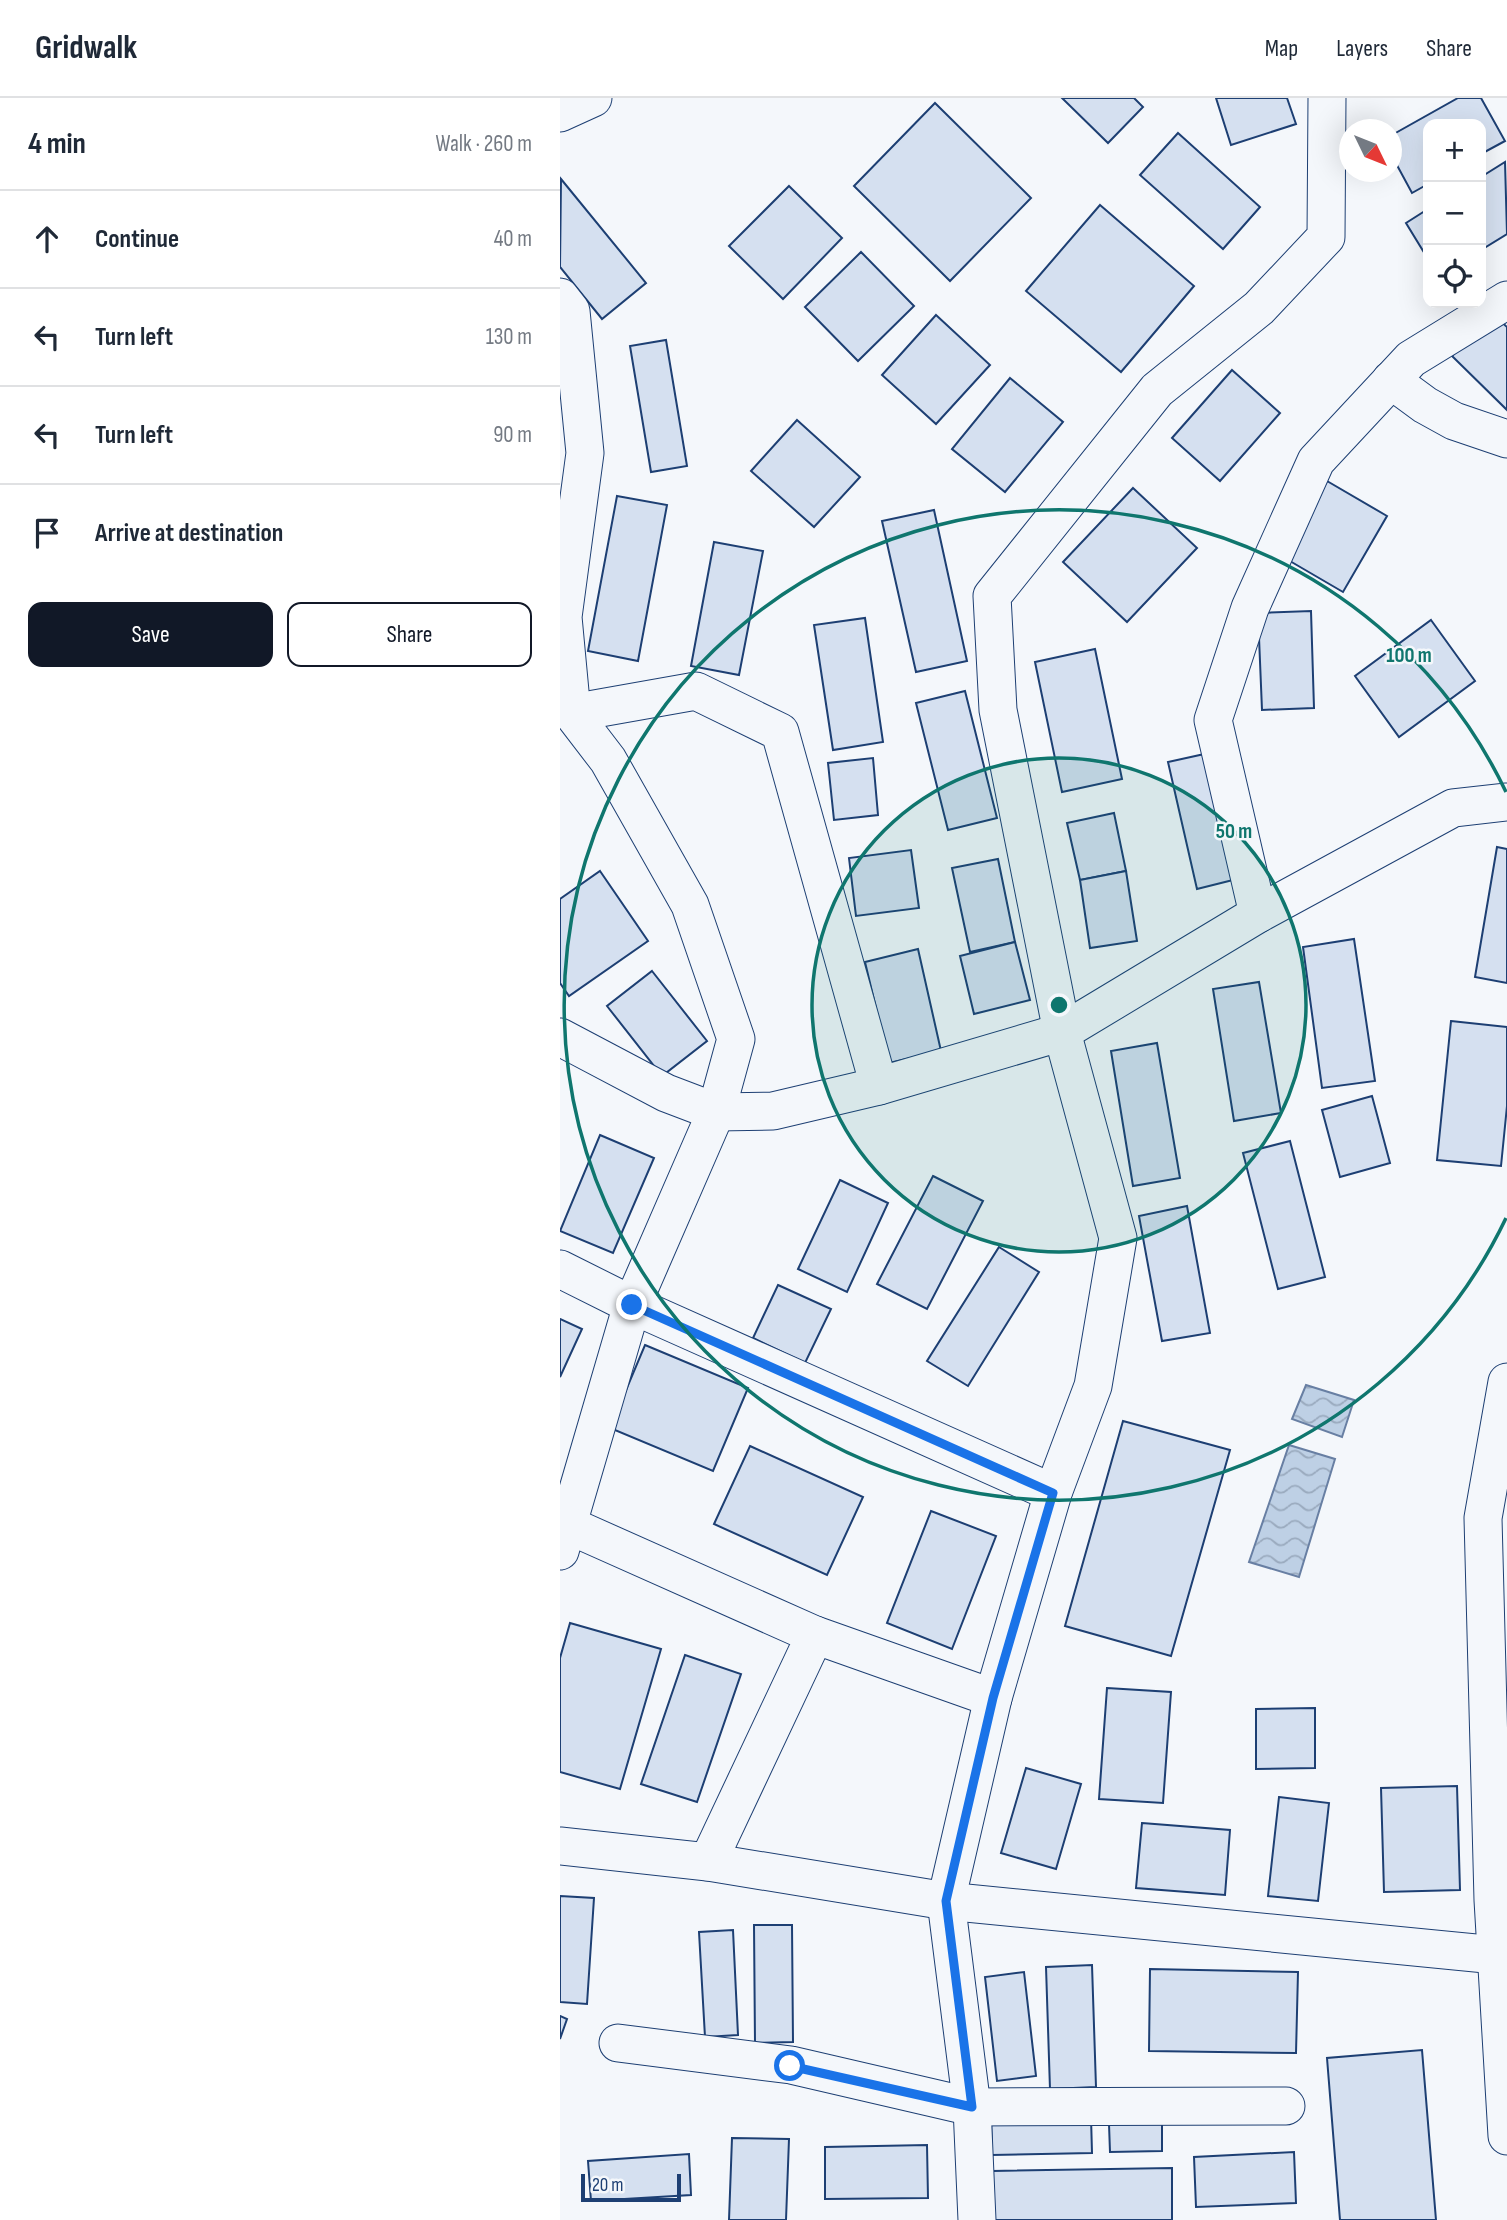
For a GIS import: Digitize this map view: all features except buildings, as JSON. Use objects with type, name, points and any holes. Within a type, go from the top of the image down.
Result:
[{"type":"street","points":[[560,113],[593,98]]},
{"type":"street","points":[[977,2220],[972,2107],[946,1901],[993,1698],[1053,1493],[1093,1386],[1118,1238],[1062,1032],[998,710],[992,596],[1157,390],[1259,308],[1326,237],[1327,98]]},
{"type":"street","points":[[560,297],[571,311],[585,453],[563,617],[572,713],[608,760],[690,905],[736,1039],[716,1112],[632,1305],[564,1538],[815,1635],[993,1698]]},
{"type":"street","points":[[1258,914],[1213,720],[1250,608],[1316,461],[1411,359],[1507,300]]},
{"type":"street","points":[[1391,380],[1425,405],[1454,421],[1507,439]]},
{"type":"street","points":[[572,713],[696,691],[780,732],[879,1086]]},
{"type":"street","points":[[560,1037],[666,1093],[716,1112],[773,1111],[879,1086],[1062,1032],[1258,914],[1453,808],[1507,802]]},
{"type":"street","points":[[560,1269],[632,1305],[1053,1493]]},
{"type":"street","points":[[1507,1382],[1483,1518],[1496,1955],[1504,2033],[1507,2136]]},
{"type":"street","points":[[708,1862],[815,1635]]},
{"type":"street","points":[[560,1846],[708,1862],[946,1901],[1496,1955]]},
{"type":"street","points":[[618,2043],[790,2066],[972,2107],[1286,2106]]},
{"type":"water","points":[[1306,1385],[1354,1400],[1342,1437],[1292,1419]]},
{"type":"water","points":[[1289,1445],[1335,1459],[1299,1577],[1249,1562]]},
{"type":"route","points":[[632,1305],[1053,1493],[993,1698],[946,1901],[972,2107],[790,2066]]}]
